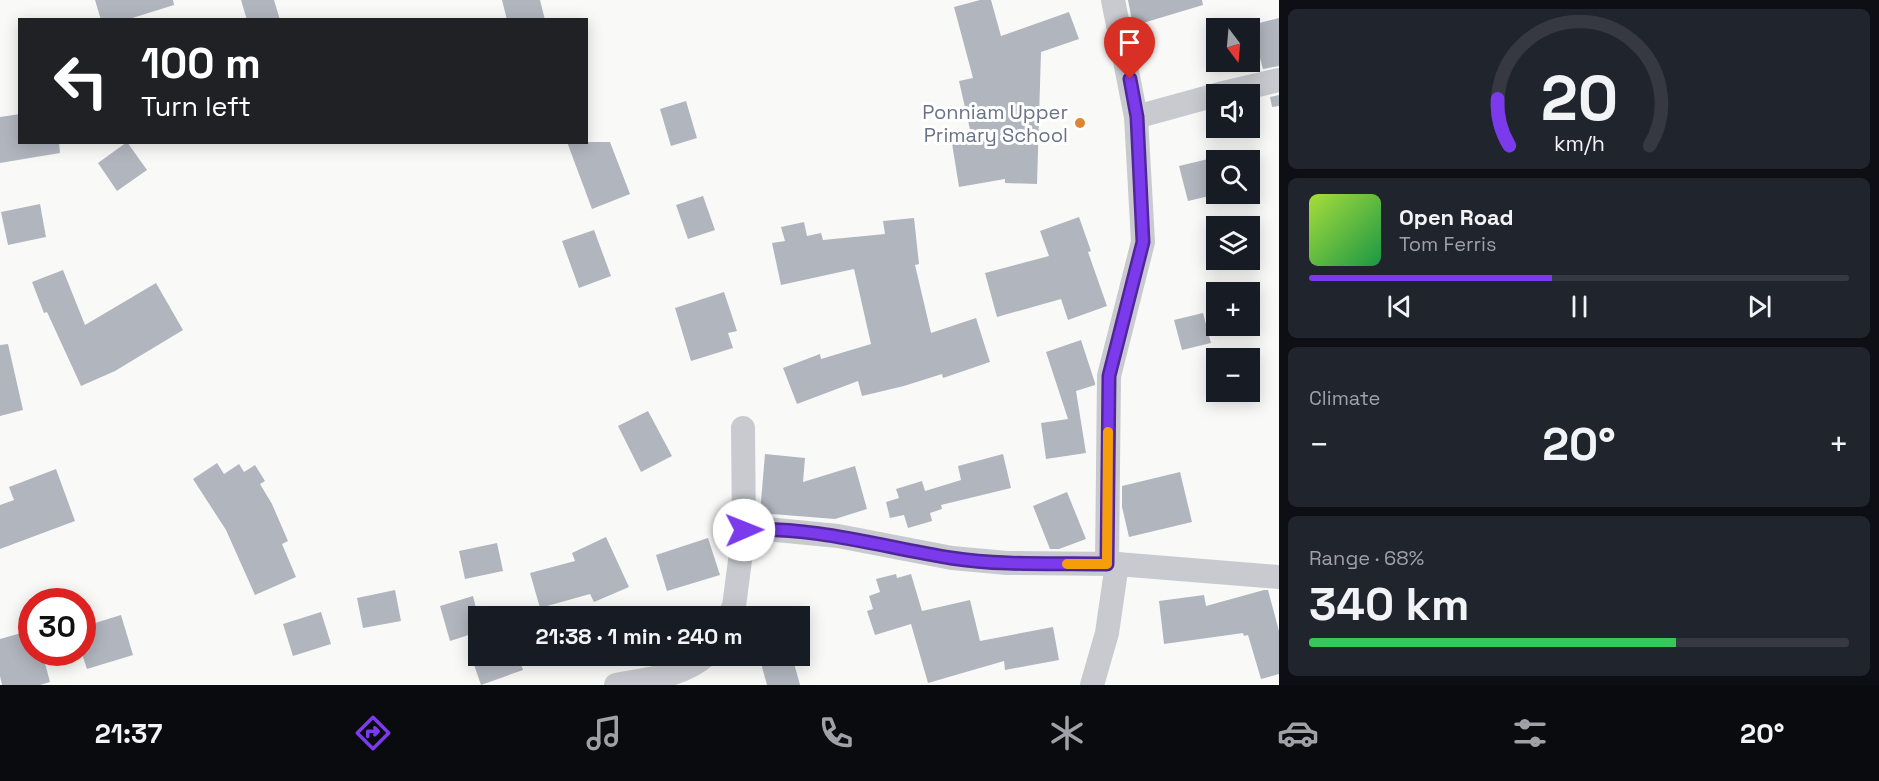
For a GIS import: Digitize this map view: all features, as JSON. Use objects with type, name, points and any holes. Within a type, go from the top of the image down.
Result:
[{"type":"street","points":[[1092,685],[1107,633],[1112,564],[1109,376],[1143,242],[1137,117],[1113,0]]},
{"type":"street","points":[[1260,85],[1279,80]]},
{"type":"street","points":[[1137,117],[1206,98]]},
{"type":"street","points":[[734,606],[744,530],[743,428]]},
{"type":"street","points":[[744,530],[766,529],[838,536],[952,558],[996,562],[1112,564],[1279,577]]},
{"type":"street","points":[[616,685],[674,673],[689,666]]},
{"type":"building","points":[[95,0],[173,0],[174,5],[132,18],[100,18]]},
{"type":"building","points":[[241,0],[274,0],[279,18],[246,18]]},
{"type":"building","points":[[502,0],[540,0],[544,18],[506,18]]},
{"type":"building","points":[[980,0],[991,0],[1001,36],[1069,12],[1079,39],[1041,52],[1037,184],[1005,183],[1005,179],[959,187],[951,137],[971,134],[959,81],[973,78],[954,7]]},
{"type":"building","points":[[1128,0],[1202,0],[1203,5],[1133,26]]},
{"type":"building","points":[[1279,18],[1279,66],[1263,69],[1260,58],[1260,23]]},
{"type":"building","points":[[1279,95],[1279,106],[1272,107],[1270,97]]},
{"type":"building","points":[[686,101],[697,138],[671,146],[660,109]]},
{"type":"building","points":[[18,114],[18,144],[59,144],[60,153],[0,163],[0,117]]},
{"type":"building","points":[[610,142],[630,194],[592,209],[568,144]]},
{"type":"building","points":[[124,144],[128,144],[147,170],[117,191],[98,163]]},
{"type":"building","points":[[1206,160],[1206,197],[1188,201],[1179,166]]},
{"type":"building","points":[[703,196],[715,230],[688,239],[676,205]]},
{"type":"building","points":[[40,204],[46,237],[8,245],[1,212]]},
{"type":"building","points":[[1079,217],[1091,251],[1088,252],[1107,306],[1068,320],[1061,299],[997,317],[985,273],[1049,256],[1040,231]]},
{"type":"building","points":[[914,218],[919,264],[915,265],[931,333],[976,318],[990,362],[943,378],[942,374],[862,396],[858,381],[797,404],[783,368],[820,354],[821,359],[871,344],[854,269],[781,285],[772,243],[785,241],[781,227],[804,222],[807,236],[821,233],[823,240],[885,234],[883,221]]},
{"type":"building","points":[[594,230],[611,276],[579,288],[562,241]]},
{"type":"building","points":[[63,270],[85,325],[156,283],[183,330],[115,371],[81,386],[47,312],[44,313],[32,282]]},
{"type":"building","points":[[724,292],[737,331],[728,333],[733,348],[691,361],[675,308]]},
{"type":"building","points":[[1203,313],[1206,336],[1209,336],[1211,343],[1182,350],[1174,320]]},
{"type":"building","points":[[1081,340],[1095,383],[1095,385],[1076,391],[1086,453],[1046,459],[1041,423],[1068,419],[1046,352]]},
{"type":"building","points":[[8,344],[23,410],[0,416],[0,345]]},
{"type":"building","points":[[648,411],[672,456],[641,472],[618,426]]},
{"type":"building","points":[[765,454],[805,458],[803,482],[855,466],[867,509],[835,519],[760,513]]},
{"type":"building","points":[[1003,454],[1011,488],[941,505],[942,509],[930,513],[932,521],[908,528],[904,515],[890,518],[886,502],[899,498],[896,489],[922,481],[925,491],[961,480],[958,466]]},
{"type":"building","points":[[217,463],[224,474],[239,464],[244,472],[255,465],[265,481],[260,484],[272,504],[288,541],[282,544],[296,577],[255,595],[226,530],[193,479]]},
{"type":"building","points":[[56,469],[75,521],[0,549],[0,505],[14,500],[9,487]]},
{"type":"building","points":[[1180,472],[1192,522],[1129,537],[1122,507],[1122,486]]},
{"type":"building","points":[[1067,492],[1086,539],[1059,549],[1050,549],[1033,506]]},
{"type":"building","points":[[606,537],[629,587],[594,602],[590,594],[539,606],[530,573],[575,561],[572,553]]},
{"type":"building","points":[[708,538],[720,575],[667,591],[656,555]]},
{"type":"building","points":[[497,543],[503,571],[465,579],[459,551]]},
{"type":"building","points":[[896,574],[897,578],[911,574],[922,611],[970,600],[980,641],[1053,627],[1059,660],[1005,670],[1004,661],[928,683],[911,624],[875,635],[867,611],[873,609],[869,596],[880,592],[876,579]]},
{"type":"building","points":[[395,590],[401,621],[363,628],[357,598]]},
{"type":"building","points":[[1268,590],[1279,631],[1279,674],[1261,679],[1248,635],[1244,636],[1243,633],[1164,644],[1159,601],[1204,595],[1206,606]]},
{"type":"building","points":[[473,596],[476,606],[468,606],[468,635],[450,641],[440,606]]},
{"type":"building","points":[[321,612],[331,644],[293,656],[283,624]]},
{"type":"building","points":[[121,615],[133,655],[87,669],[86,666],[96,666],[96,623]]},
{"type":"building","points":[[18,634],[18,666],[46,666],[50,682],[40,685],[2,685],[0,639]]},
{"type":"building","points":[[474,666],[522,666],[523,670],[481,685]]},
{"type":"building","points":[[762,666],[795,666],[800,685],[767,685]]},
{"type":"slow traffic","points":[[1067,564],[1107,564],[1108,432]]},
{"type":"place","name":"Ponniam Upper Primary School","points":[[1080,123]]},
{"type":"route","points":[[744,530],[766,529],[838,536],[970,560],[1007,563],[1107,564],[1109,376],[1143,242],[1137,117],[1130,79]]}]
